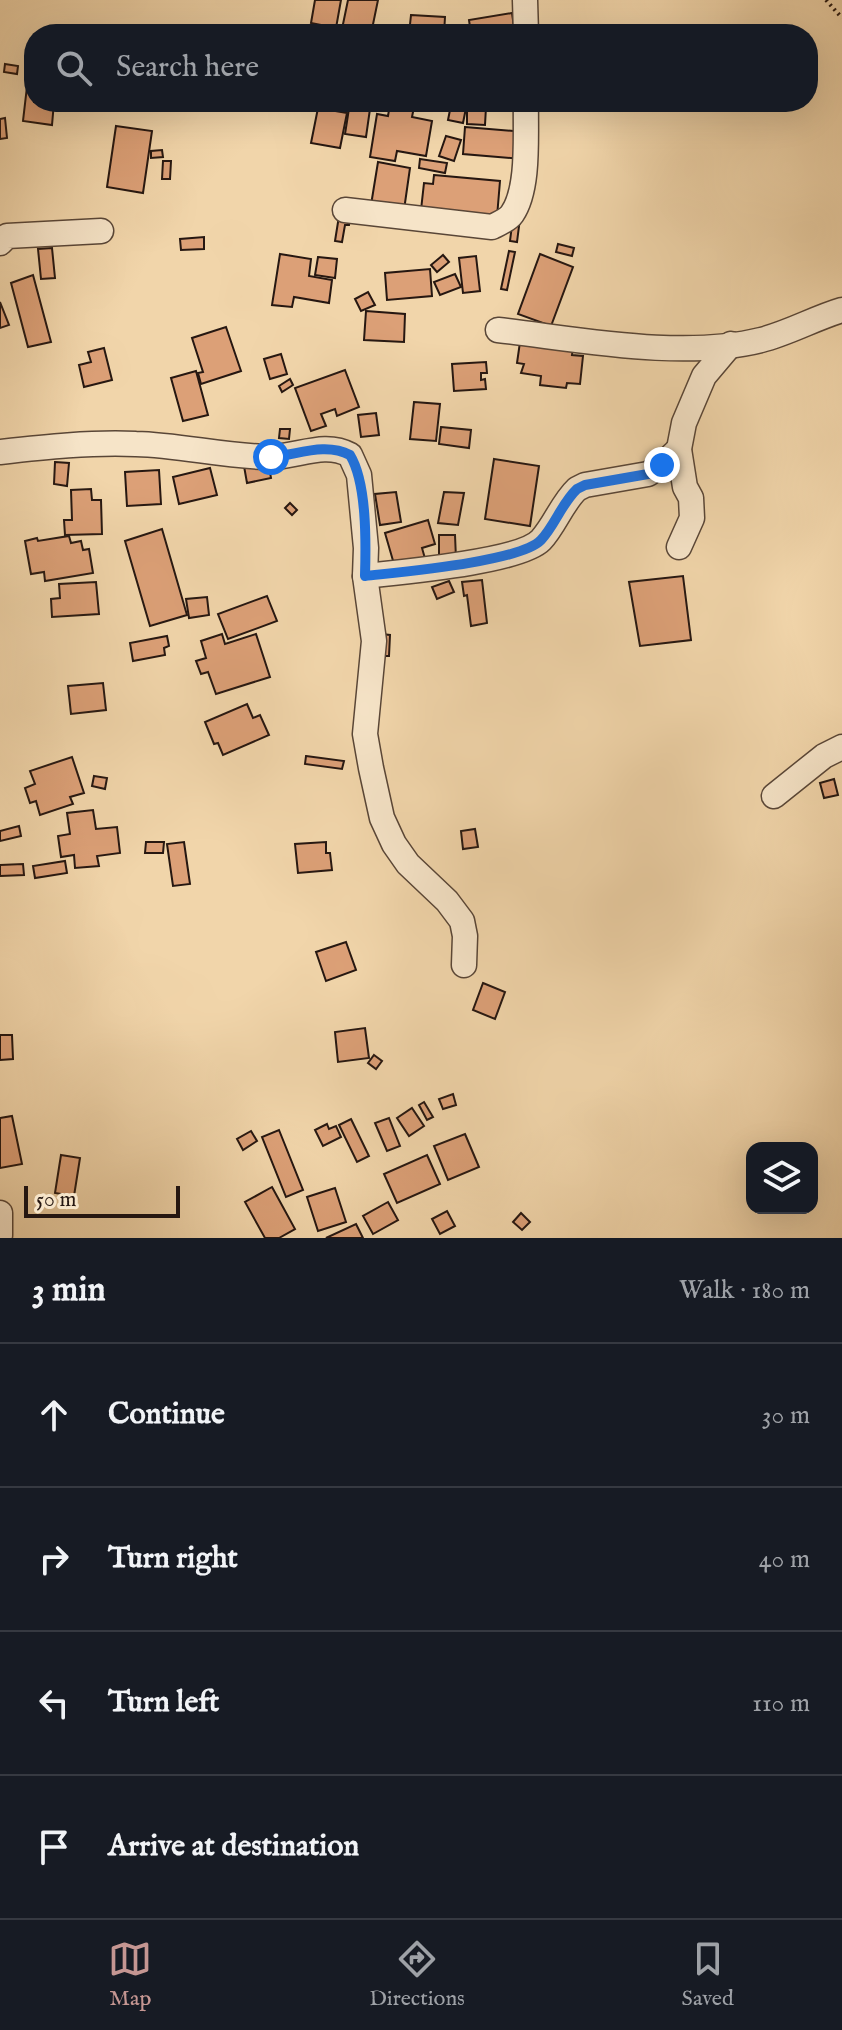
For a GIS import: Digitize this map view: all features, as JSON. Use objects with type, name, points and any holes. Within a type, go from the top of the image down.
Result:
[{"type":"street","points":[[525,0],[526,24]]},
{"type":"street","points":[[345,210],[492,227],[511,217],[520,199],[524,177],[526,112]]},
{"type":"street","points":[[0,243],[7,236],[101,231]]},
{"type":"street","points":[[498,330],[668,347],[731,344],[761,340],[842,310]]},
{"type":"street","points":[[679,547],[692,518],[693,508],[685,487],[679,449],[692,399],[704,376],[731,344]]},
{"type":"street","points":[[0,452],[60,446],[137,444],[271,457],[304,451],[338,450],[345,452],[355,462],[359,475],[366,548],[365,576],[374,641],[365,734],[382,818],[408,864],[447,901],[462,921],[464,965]]},
{"type":"street","points":[[365,576],[478,562],[529,548],[541,540],[577,489],[648,474],[679,449]]},
{"type":"street","points":[[774,796],[824,756],[842,747]]},
{"type":"street","points":[[0,1213],[0,1235]]},
{"type":"path","points":[[826,0],[842,18]]},
{"type":"building","points":[[315,0],[341,0],[337,24],[311,23]]},
{"type":"building","points":[[348,0],[378,0],[373,24],[343,24]]},
{"type":"building","points":[[512,13],[514,24],[470,24],[469,20]]},
{"type":"building","points":[[411,15],[445,17],[445,24],[410,24]]},
{"type":"building","points":[[5,64],[18,66],[17,74],[4,72]]},
{"type":"building","points":[[24,112],[53,112],[52,125],[23,121]]},
{"type":"building","points":[[317,112],[347,113],[340,148],[311,143]]},
{"type":"building","points":[[348,112],[370,112],[366,137],[345,134]]},
{"type":"building","points":[[389,112],[413,112],[412,117],[432,121],[426,156],[397,151],[395,161],[370,157],[377,114],[388,116]]},
{"type":"building","points":[[450,112],[465,112],[463,123],[448,120]]},
{"type":"building","points":[[467,112],[486,112],[485,125],[467,124]]},
{"type":"building","points":[[5,118],[7,138],[0,139],[0,119]]},
{"type":"building","points":[[116,126],[152,131],[143,193],[107,187]]},
{"type":"building","points":[[465,127],[525,132],[522,159],[463,154]]},
{"type":"building","points":[[446,136],[461,140],[454,161],[439,156]]},
{"type":"building","points":[[162,150],[163,157],[151,158],[151,151]]},
{"type":"building","points":[[420,159],[447,163],[445,173],[419,168]]},
{"type":"building","points":[[163,161],[171,161],[170,179],[162,179]]},
{"type":"building","points":[[378,162],[410,168],[404,210],[371,205]]},
{"type":"building","points":[[434,175],[500,181],[497,217],[421,210],[424,183],[433,184]]},
{"type":"building","points":[[339,216],[350,218],[349,225],[345,225],[342,242],[335,241]]},
{"type":"building","points":[[513,217],[520,218],[517,242],[510,241]]},
{"type":"building","points":[[204,237],[204,249],[181,250],[180,239]]},
{"type":"building","points":[[558,244],[574,248],[572,256],[556,252]]},
{"type":"building","points":[[52,248],[55,278],[41,279],[38,249]]},
{"type":"building","points":[[509,251],[515,252],[507,290],[501,289]]},
{"type":"building","points":[[280,254],[311,259],[309,276],[332,280],[329,303],[294,297],[292,307],[272,305]]},
{"type":"building","points":[[540,254],[573,267],[551,326],[518,314]]},
{"type":"building","points":[[443,255],[449,262],[437,272],[431,265]]},
{"type":"building","points":[[476,256],[480,291],[463,293],[459,258]]},
{"type":"building","points":[[318,257],[337,259],[335,278],[315,275]]},
{"type":"building","points":[[430,269],[432,296],[387,300],[385,273]]},
{"type":"building","points":[[455,274],[461,287],[440,295],[434,282]]},
{"type":"building","points":[[33,275],[51,342],[28,347],[11,283]]},
{"type":"building","points":[[368,292],[375,305],[361,311],[355,299]]},
{"type":"building","points":[[0,302],[9,325],[0,328]]},
{"type":"building","points":[[366,311],[405,314],[404,342],[364,340]]},
{"type":"building","points":[[226,327],[241,371],[201,384],[198,373],[203,372],[192,338]]},
{"type":"building","points":[[520,342],[573,348],[572,355],[583,356],[580,384],[567,383],[566,388],[540,385],[541,376],[521,373],[524,364],[517,363]]},
{"type":"building","points":[[104,348],[112,380],[84,387],[79,365],[91,362],[88,352]]},
{"type":"building","points":[[281,354],[287,374],[270,379],[264,359]]},
{"type":"building","points":[[486,362],[487,373],[481,373],[481,380],[485,379],[486,389],[454,391],[452,364]]},
{"type":"building","points":[[345,370],[359,407],[337,416],[335,409],[321,414],[326,426],[311,431],[295,388]]},
{"type":"building","points":[[196,371],[208,415],[183,421],[171,378]]},
{"type":"building","points":[[290,379],[293,385],[282,392],[279,386]]},
{"type":"building","points":[[414,402],[440,404],[436,441],[410,439]]},
{"type":"building","points":[[376,413],[379,435],[361,437],[358,415]]},
{"type":"building","points":[[441,427],[471,430],[469,448],[439,444]]},
{"type":"building","points":[[280,429],[290,429],[289,439],[279,438]]},
{"type":"building","points":[[494,459],[539,466],[530,526],[485,519]]},
{"type":"building","points":[[268,461],[271,478],[247,483],[244,466]]},
{"type":"building","points":[[55,462],[69,463],[67,486],[54,484]]},
{"type":"building","points":[[210,468],[217,495],[179,504],[173,477]]},
{"type":"building","points":[[159,470],[161,504],[127,506],[125,472]]},
{"type":"building","points":[[91,489],[92,500],[101,500],[102,534],[65,535],[64,520],[72,520],[71,490]]},
{"type":"building","points":[[396,492],[401,522],[380,525],[375,494]]},
{"type":"building","points":[[444,492],[464,493],[458,525],[438,523]]},
{"type":"building","points":[[290,503],[297,510],[292,515],[285,508]]},
{"type":"building","points":[[428,520],[435,544],[422,548],[426,562],[396,571],[385,533]]},
{"type":"building","points":[[162,529],[187,615],[150,626],[125,541]]},
{"type":"building","points":[[439,535],[455,535],[456,559],[439,559]]},
{"type":"building","points":[[69,536],[71,543],[81,541],[83,550],[89,549],[93,573],[45,581],[44,572],[31,574],[25,541]]},
{"type":"building","points":[[683,576],[691,640],[640,646],[629,582]]},
{"type":"building","points":[[482,580],[487,623],[471,626],[462,582]]},
{"type":"building","points":[[449,581],[454,592],[437,599],[432,587]]},
{"type":"building","points":[[96,582],[99,614],[52,617],[51,599],[60,598],[59,584]]},
{"type":"building","points":[[267,596],[277,621],[228,639],[218,614]]},
{"type":"building","points":[[207,597],[209,615],[189,618],[186,599]]},
{"type":"building","points":[[222,634],[225,644],[256,634],[270,677],[216,694],[208,672],[201,674],[196,661],[206,658],[201,641]]},
{"type":"building","points":[[381,634],[390,635],[389,656],[379,656]]},
{"type":"building","points":[[167,636],[169,646],[164,648],[165,655],[133,661],[130,643]]},
{"type":"building","points":[[103,683],[106,710],[71,714],[68,686]]},
{"type":"building","points":[[247,704],[253,718],[260,715],[269,735],[223,755],[218,743],[214,744],[205,722]]},
{"type":"building","points":[[306,756],[344,761],[342,769],[305,764]]},
{"type":"building","points":[[72,757],[84,793],[70,797],[73,804],[40,815],[36,801],[30,803],[25,788],[35,784],[30,771]]},
{"type":"building","points":[[94,776],[107,778],[105,789],[92,786]]},
{"type":"building","points":[[834,779],[838,795],[824,798],[820,783]]},
{"type":"building","points":[[93,810],[96,829],[117,827],[120,853],[97,856],[99,866],[75,868],[74,855],[61,857],[58,836],[70,834],[67,813]]},
{"type":"building","points":[[19,826],[21,836],[0,841],[0,831]]},
{"type":"building","points":[[475,829],[478,847],[463,849],[461,831]]},
{"type":"building","points":[[146,842],[164,842],[163,853],[145,853]]},
{"type":"building","points":[[184,842],[190,884],[173,886],[167,844]]},
{"type":"building","points":[[326,842],[332,870],[298,873],[295,844]]},
{"type":"building","points":[[65,861],[67,873],[35,878],[33,866]]},
{"type":"building","points":[[23,864],[24,875],[0,876],[0,865]]},
{"type":"building","points":[[346,942],[356,970],[326,981],[316,952]]},
{"type":"building","points":[[483,983],[505,992],[495,1019],[473,1010]]},
{"type":"building","points":[[365,1028],[369,1058],[338,1062],[335,1032]]},
{"type":"building","points":[[0,1035],[12,1035],[13,1059],[0,1060]]},
{"type":"building","points":[[374,1055],[382,1061],[376,1069],[368,1063]]},
{"type":"building","points":[[453,1094],[456,1105],[443,1109],[439,1099]]},
{"type":"building","points":[[424,1102],[433,1117],[427,1120],[419,1105]]},
{"type":"building","points":[[412,1108],[424,1126],[409,1136],[397,1118]]},
{"type":"building","points":[[12,1116],[22,1164],[0,1168],[0,1118]]},
{"type":"building","points":[[389,1118],[400,1146],[387,1151],[375,1123]]},
{"type":"building","points":[[351,1119],[369,1156],[357,1162],[339,1125]]},
{"type":"building","points":[[327,1124],[329,1129],[336,1126],[341,1137],[323,1146],[315,1130]]},
{"type":"building","points":[[279,1130],[303,1190],[286,1197],[262,1137]]},
{"type":"building","points":[[251,1131],[257,1141],[243,1150],[237,1139]]},
{"type":"building","points":[[465,1134],[479,1167],[448,1180],[434,1146]]},
{"type":"building","points":[[61,1155],[80,1158],[74,1196],[55,1193]]},
{"type":"building","points":[[427,1155],[440,1184],[397,1203],[384,1174]]},
{"type":"building","points":[[272,1187],[295,1229],[279,1238],[265,1238],[245,1202]]},
{"type":"building","points":[[335,1188],[346,1222],[318,1231],[307,1197]]},
{"type":"building","points":[[388,1202],[398,1220],[373,1234],[363,1216]]},
{"type":"building","points":[[447,1211],[455,1226],[440,1234],[432,1219]]},
{"type":"building","points":[[521,1213],[530,1222],[522,1230],[513,1222]]},
{"type":"building","points":[[356,1224],[363,1238],[326,1238]]},
{"type":"route","points":[[271,457],[304,451],[338,450],[350,455],[359,475],[366,548],[365,576],[478,562],[529,548],[541,540],[577,489],[648,474],[662,465]]}]
